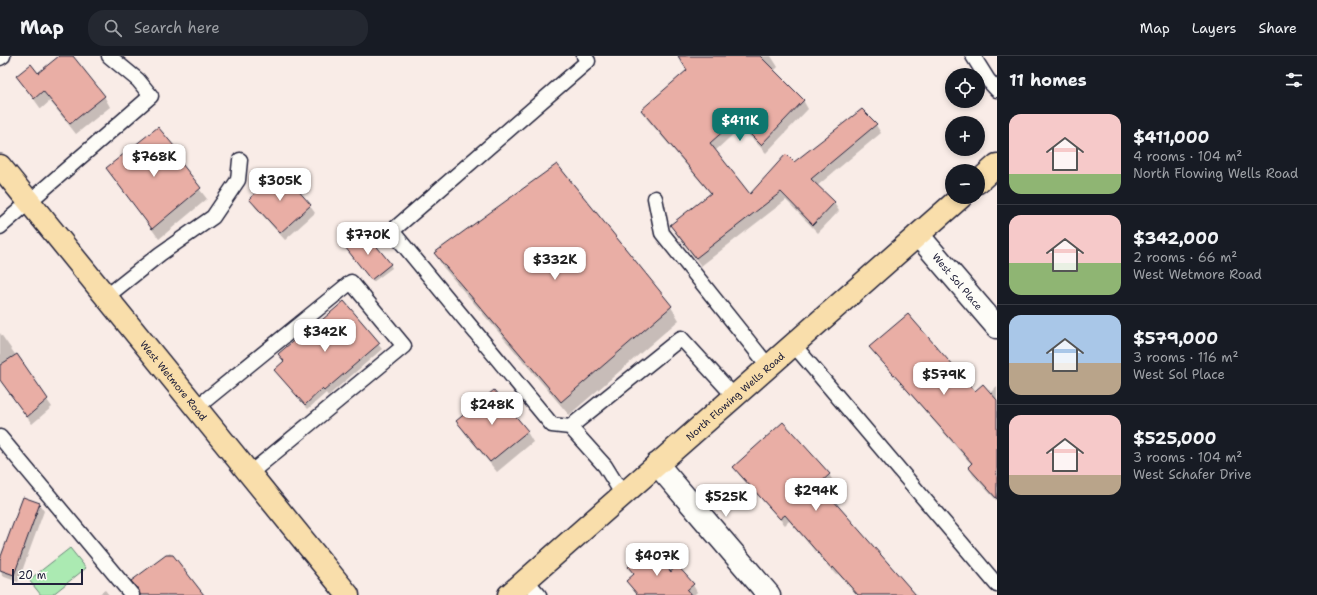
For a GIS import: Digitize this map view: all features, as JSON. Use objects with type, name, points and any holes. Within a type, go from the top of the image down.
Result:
[{"type":"main road","points":[[985,176],[997,165]]},
{"type":"main road","name":"West Wetmore Road","points":[[0,166],[348,595]]},
{"type":"main road","name":"North Flowing Wells Road","points":[[509,595],[532,587],[623,495],[656,464],[953,204]]},
{"type":"street","name":"West Sol Place","points":[[918,235],[997,328]]},
{"type":"street","points":[[656,464],[687,498],[769,595]]},
{"type":"lane","points":[[0,227],[151,96],[138,80],[109,56]]},
{"type":"lane","points":[[584,56],[588,61],[392,231],[552,425],[570,427],[605,466],[623,495]]},
{"type":"lane","points":[[973,56],[988,80],[997,90]]},
{"type":"lane","points":[[106,296],[160,254],[213,217],[238,180],[240,160]]},
{"type":"lane","points":[[655,198],[662,233],[769,366]]},
{"type":"lane","points":[[196,408],[351,282],[404,346],[249,474]]},
{"type":"lane","points":[[570,427],[681,338],[734,396]]},
{"type":"lane","points":[[793,344],[997,585]]},
{"type":"lane","points":[[0,437],[132,595]]},
{"type":"green space","points":[[70,548],[86,568],[52,595],[41,595],[29,580]]},
{"type":"building","points":[[59,56],[73,56],[105,96],[70,124],[43,91],[34,99],[16,76],[31,64],[38,73]]},
{"type":"building","points":[[678,56],[760,56],[804,100],[761,145],[736,120],[710,143],[750,194],[786,154],[794,162],[862,109],[877,124],[811,179],[835,202],[813,225],[781,192],[696,258],[670,225],[711,193],[641,110],[687,70]]},
{"type":"building","points":[[158,127],[174,146],[171,150],[201,188],[152,229],[106,168]]},
{"type":"building","points":[[557,164],[672,306],[561,402],[434,253]]},
{"type":"building","points":[[280,170],[311,205],[280,233],[249,199]]},
{"type":"building","points":[[365,232],[391,264],[371,280],[345,247]]},
{"type":"building","points":[[344,301],[380,343],[324,391],[322,389],[305,405],[274,370],[284,361],[278,354],[299,336],[301,338]]},
{"type":"building","points":[[908,314],[975,391],[983,384],[997,400],[997,499],[968,467],[972,463],[869,347]]},
{"type":"building","points":[[17,354],[48,399],[27,417],[0,380],[0,365]]},
{"type":"building","points":[[494,390],[528,431],[490,462],[456,421]]},
{"type":"building","points":[[783,422],[830,474],[819,484],[916,595],[858,595],[833,567],[832,569],[785,515],[780,519],[733,467]]},
{"type":"building","points":[[23,497],[40,503],[14,575],[0,570],[0,559]]},
{"type":"building","points":[[650,548],[671,572],[676,564],[694,584],[687,590],[691,595],[638,595],[626,581],[634,574],[628,567]]},
{"type":"building","points":[[166,555],[173,555],[204,595],[140,595],[139,590],[131,581]]}]
